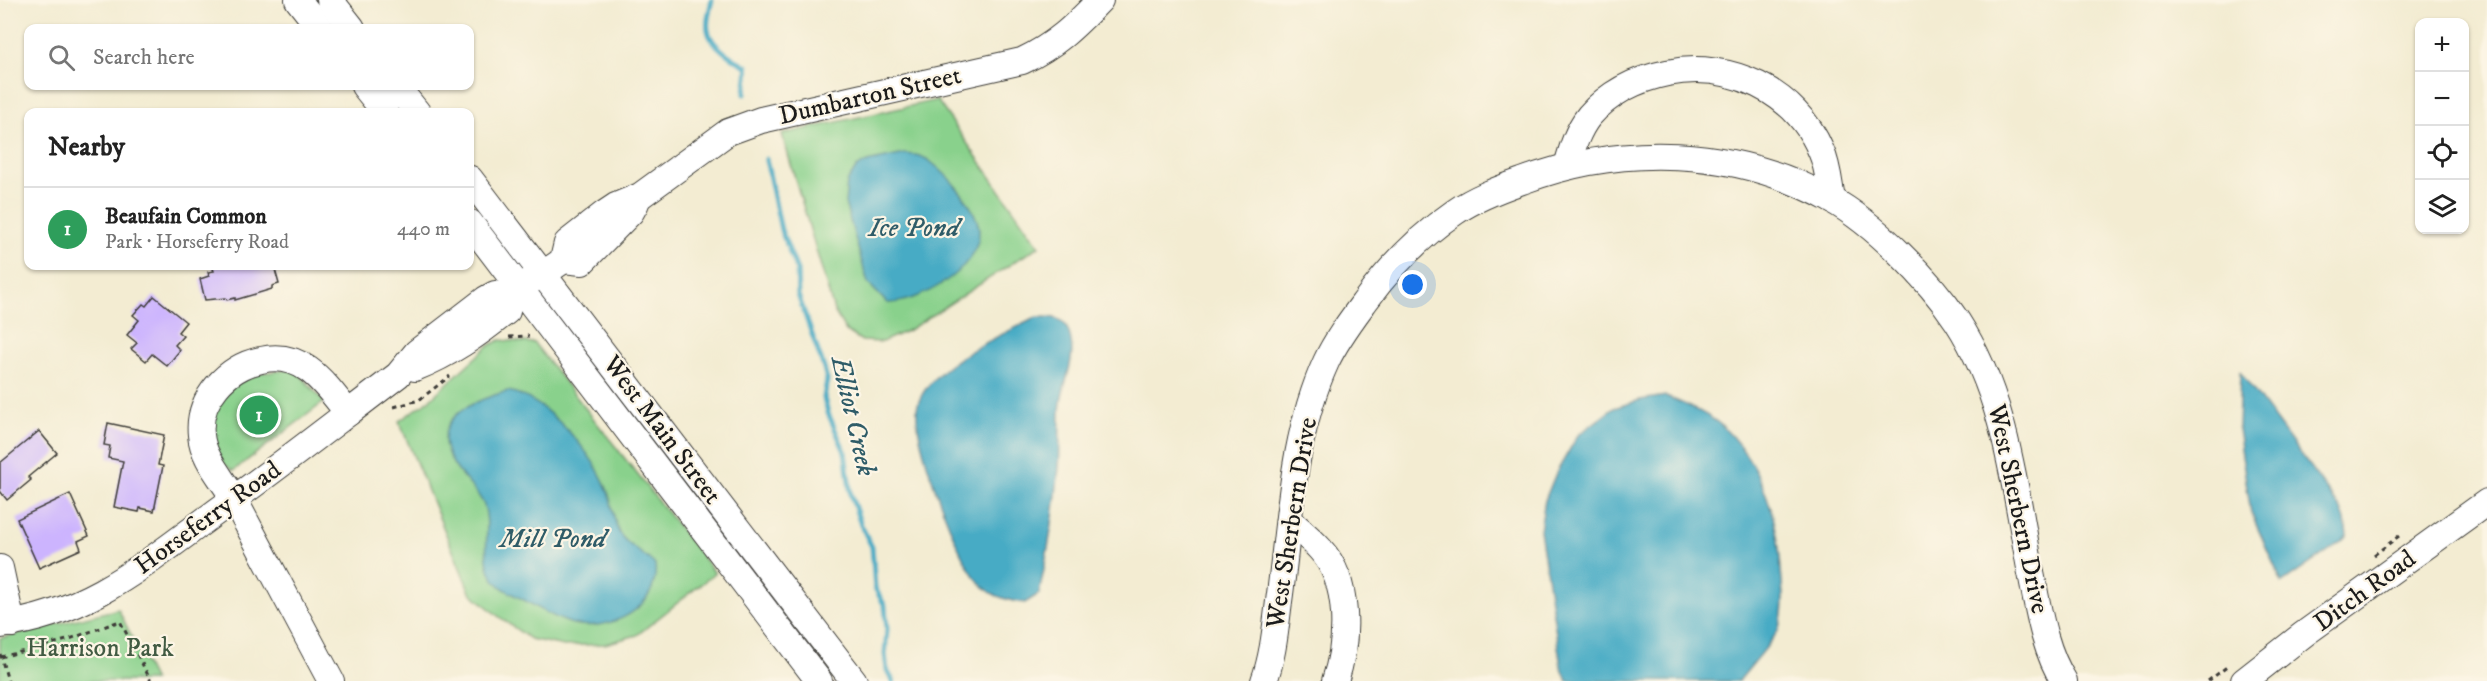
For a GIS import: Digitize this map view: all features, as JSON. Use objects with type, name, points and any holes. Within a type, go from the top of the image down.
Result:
[{"type":"street","points":[[298,0],[317,24]]},
{"type":"street","points":[[330,0],[349,24]]},
{"type":"street","name":"Dumbarton Street","points":[[532,280],[582,261],[631,212],[640,196],[708,144],[728,132],[749,123],[1022,61],[1046,50],[1065,36],[1100,0]]},
{"type":"street","points":[[1567,166],[1577,135],[1588,117],[1606,99],[1628,86],[1653,76],[1683,70],[1704,69],[1753,81],[1775,93],[1791,108],[1809,129],[1821,151],[1828,173],[1832,200]]},
{"type":"street","points":[[367,90],[381,108]]},
{"type":"street","points":[[399,90],[414,108]]},
{"type":"street","name":"West Sherbern Drive","points":[[1264,681],[1275,629],[1297,462],[1309,408],[1327,360],[1383,275],[1416,243],[1456,211],[1496,190],[1589,160],[1669,155],[1739,164],[1772,174],[1832,200],[1884,239],[1911,265],[1958,322],[1994,394],[2006,437],[2038,608],[2047,642],[2064,681]]},
{"type":"street","name":"West Main Street","points":[[474,186],[532,280],[819,681]]},
{"type":"street","name":"West Main Street","points":[[474,227],[532,280],[854,681]]},
{"type":"street","name":"Horseferry Road","points":[[6,625],[63,609],[99,594],[140,568],[398,375],[457,349],[507,311],[532,280]]},
{"type":"street","points":[[331,681],[234,499],[207,456],[202,444],[200,425],[207,401],[215,388],[232,373],[256,361],[276,357],[296,361],[320,377],[348,413]]},
{"type":"street","name":"Ditch Road","points":[[2244,681],[2304,634],[2487,502]]},
{"type":"street","points":[[1290,521],[1322,550],[1339,588],[1344,612],[1345,637],[1335,681]]},
{"type":"street","points":[[0,568],[6,625]]},
{"type":"path","points":[[8,681],[1,655],[67,640],[120,621],[151,681]]},
{"type":"green space","points":[[937,100],[1039,246],[909,330],[882,342],[862,341],[846,331],[834,311],[782,134]]},
{"type":"green space","points":[[500,340],[534,343],[715,573],[637,635],[605,644],[564,646],[530,639],[470,592],[399,421],[428,401],[488,346]]},
{"type":"green space","points":[[295,369],[324,402],[233,471],[224,464],[214,450],[211,435],[213,406],[243,375]]},
{"type":"green space","name":"Harrison Park","points":[[118,609],[154,681],[0,681],[0,638]]},
{"type":"water","name":"Ice Pond","points":[[905,154],[925,158],[946,175],[969,204],[978,224],[979,233],[976,246],[969,259],[945,282],[915,297],[887,303],[868,283],[845,203],[847,182],[856,168],[867,162]]},
{"type":"water","points":[[1037,317],[1060,320],[1066,326],[1070,336],[1072,355],[1061,402],[1059,467],[1039,594],[1025,603],[1003,598],[990,592],[969,568],[953,536],[934,487],[920,437],[917,417],[918,404],[925,389],[952,363],[987,342]]},
{"type":"water","points":[[2240,372],[2341,509],[2345,520],[2347,536],[2341,542],[2282,583],[2251,513],[2238,429]]},
{"type":"water","name":"Mill Pond","points":[[508,391],[523,396],[553,416],[580,444],[607,489],[620,534],[627,543],[655,565],[650,593],[630,614],[603,624],[588,626],[573,624],[554,617],[511,593],[498,584],[492,576],[487,559],[485,509],[479,496],[454,465],[447,449],[445,435],[449,424],[467,407]]},
{"type":"water","points":[[1666,396],[1702,413],[1722,426],[1748,457],[1757,475],[1772,512],[1779,551],[1783,601],[1778,630],[1739,681],[1567,681],[1561,666],[1540,530],[1545,500],[1556,473],[1578,435],[1614,408],[1640,400]]},
{"type":"building","points":[[275,270],[279,284],[272,286],[272,289],[235,300],[235,298],[227,300],[226,298],[205,300],[200,279],[209,276],[208,272]]},
{"type":"building","points":[[154,296],[186,322],[178,332],[183,336],[175,345],[180,350],[167,366],[152,354],[146,361],[131,349],[137,343],[127,335],[139,320],[133,315],[143,304],[146,306]]},
{"type":"building","points":[[108,423],[164,435],[158,465],[163,466],[154,511],[140,508],[139,512],[114,507],[123,461],[108,458],[110,446],[104,445]]},
{"type":"building","points":[[39,431],[57,453],[28,477],[31,480],[7,500],[0,491],[0,463]]},
{"type":"building","points":[[70,494],[89,536],[78,541],[81,549],[39,568],[17,519]]},
{"type":"waterway","name":"Elliot Creek","points":[[712,0],[708,15],[710,36],[723,51],[747,66],[745,94]]},
{"type":"waterway","name":"Elliot Creek","points":[[766,159],[781,230],[797,270],[798,295],[827,380],[824,398],[828,413],[845,452],[851,496],[872,547],[875,588],[885,606],[887,670],[893,681]]},
{"type":"place","name":"Beaufain Common","points":[[259,415]]}]
